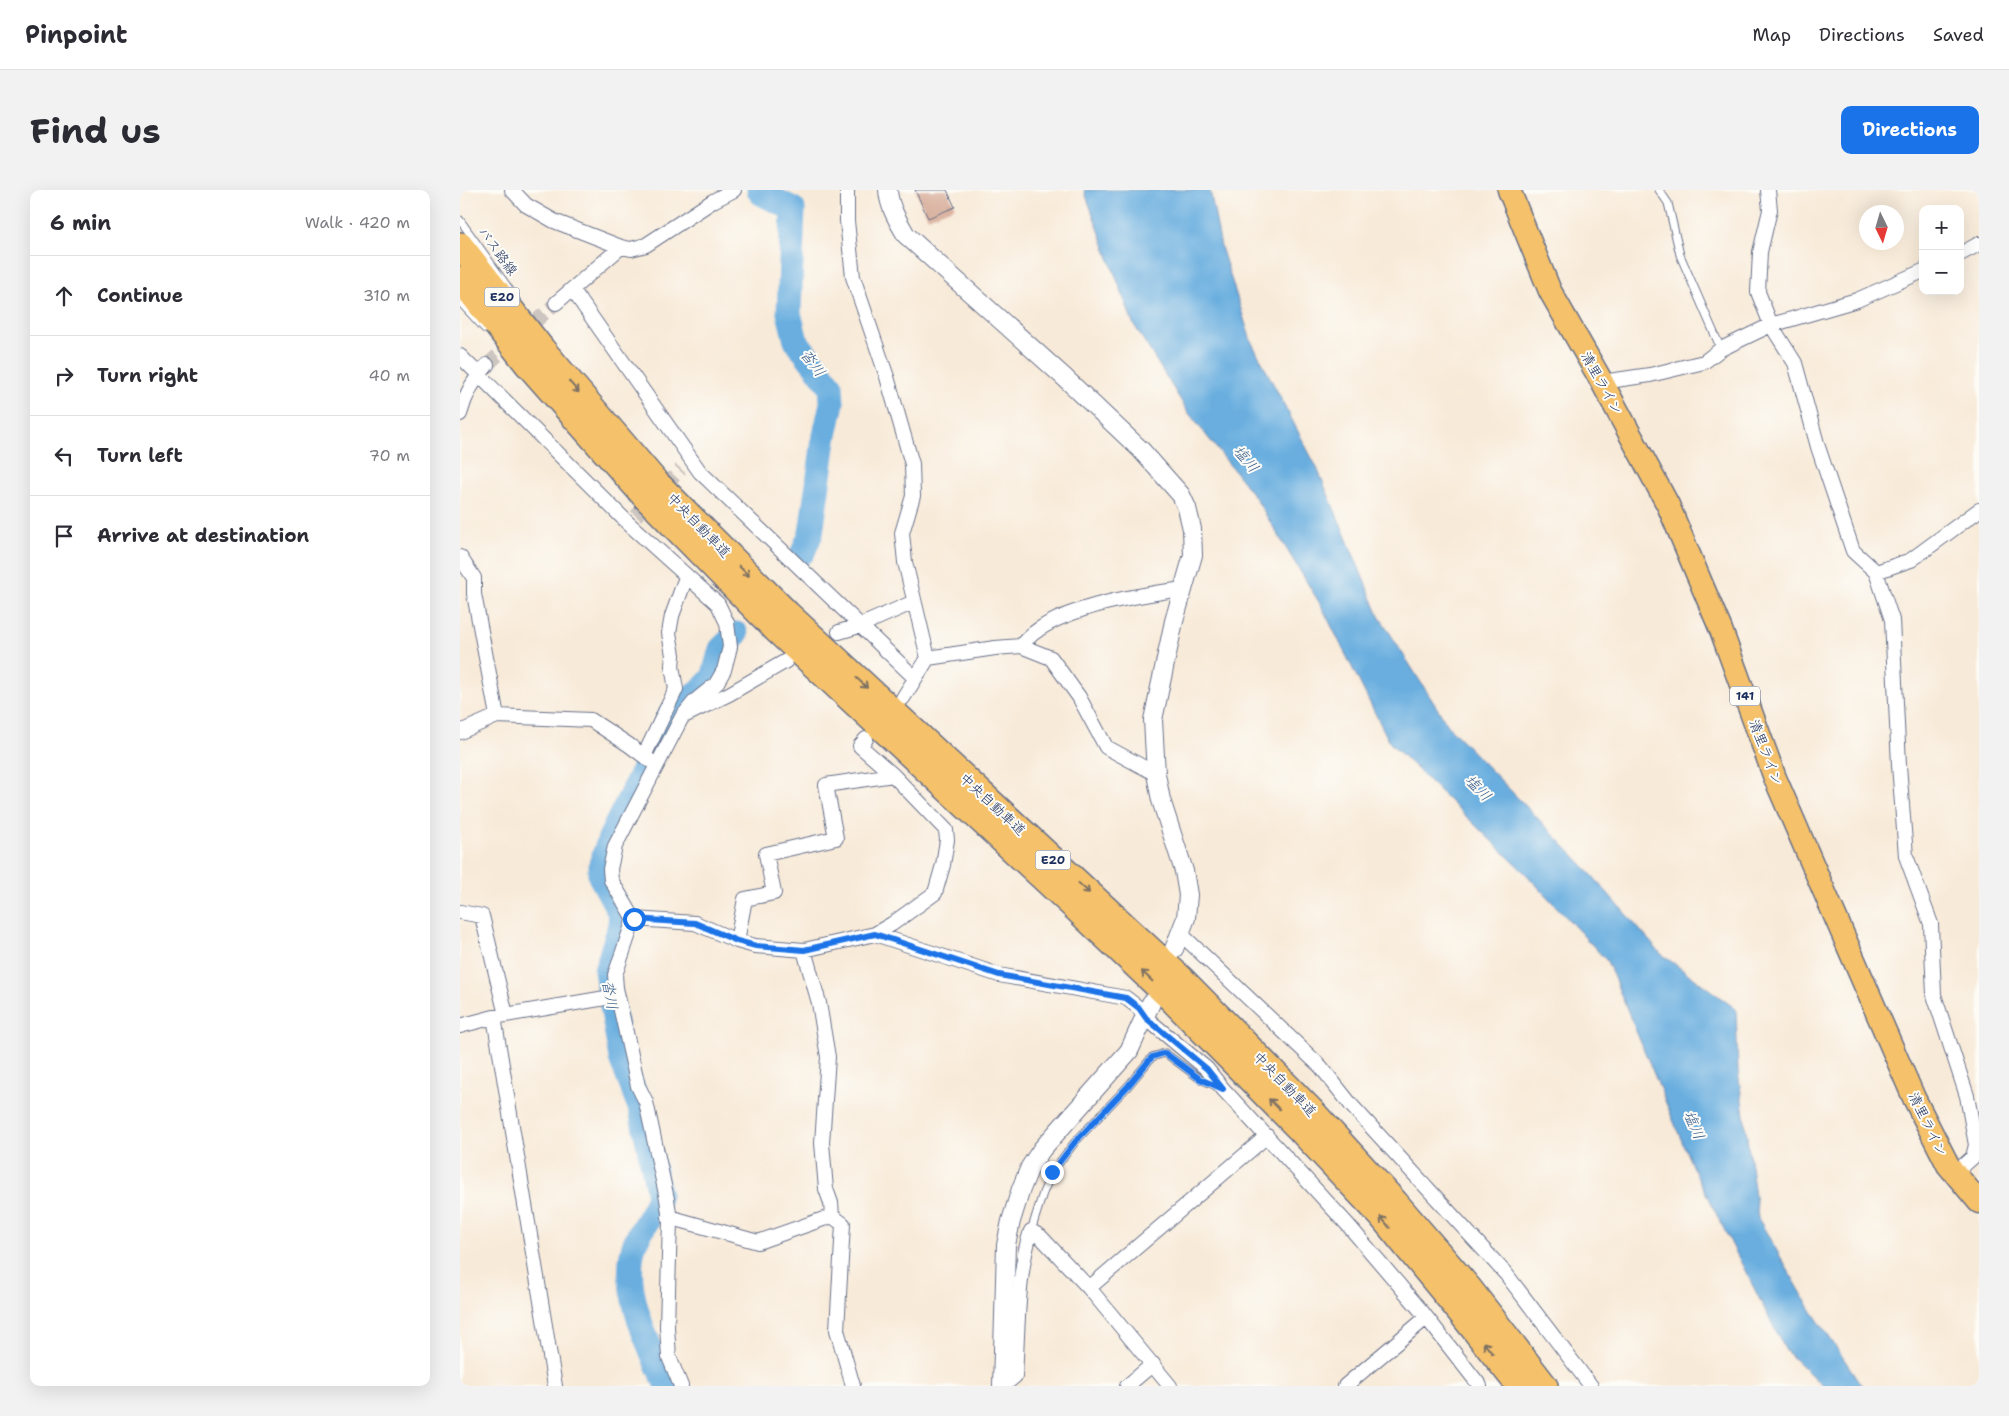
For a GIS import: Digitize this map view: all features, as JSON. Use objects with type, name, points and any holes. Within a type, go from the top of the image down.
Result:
[{"type":"highway","name":"清里ライン","points":[[1509,190],[1550,291],[1602,382],[1668,505],[1721,630],[1775,778],[1914,1098],[1948,1165],[1979,1202]]},
{"type":"highway","name":"中央自動車道","points":[[460,245],[535,358],[646,498],[776,630],[1171,999],[1299,1129],[1382,1218],[1456,1307],[1518,1386]]},
{"type":"highway","name":"中央自動車道","points":[[460,279],[656,482],[788,614],[1183,980],[1311,1110],[1396,1203],[1469,1288],[1545,1386]]},
{"type":"street","points":[[512,190],[526,206],[554,221],[621,247],[631,249],[646,245],[713,201],[734,190]]},
{"type":"street","points":[[847,190],[847,221],[853,277],[887,377],[912,464],[913,496],[902,533],[905,562],[928,658],[903,698]]},
{"type":"street","points":[[888,190],[888,197],[895,216],[906,235],[1065,378],[1141,450],[1181,495],[1188,508],[1192,529],[1193,555],[1174,621],[1153,720],[1156,774],[1166,820],[1184,871],[1188,895],[1186,918],[1178,942],[1321,1067],[1352,1106],[1506,1274],[1591,1386]]},
{"type":"street","points":[[1768,190],[1770,210],[1760,252],[1758,292],[1771,325],[1795,364],[1818,447],[1853,551],[1876,572],[1892,620],[1899,765],[1906,856],[1931,924],[1934,995],[1967,1096],[1976,1145],[1973,1157],[1955,1173]]},
{"type":"street","points":[[1964,252],[1979,244]]},
{"type":"street","points":[[556,303],[621,247]]},
{"type":"street","points":[[1602,382],[1650,375],[1704,362],[1721,349],[1771,325],[1857,300],[1919,273]]},
{"type":"street","points":[[572,289],[686,464],[700,472],[915,678]]},
{"type":"street","points":[[460,356],[482,370],[633,520],[686,578],[718,604],[727,622],[730,647],[724,670],[716,684],[695,700],[679,722],[615,846],[610,869],[611,880],[634,919],[615,975],[617,996],[638,1086],[646,1102],[657,1146],[669,1216],[667,1327],[669,1357],[681,1386]]},
{"type":"street","points":[[460,414],[466,394],[482,370]]},
{"type":"street","points":[[1876,572],[1911,560],[1979,510]]},
{"type":"street","points":[[460,558],[474,578],[474,594],[497,716]]},
{"type":"street","points":[[644,756],[676,689],[669,633],[672,616],[686,578]]},
{"type":"street","points":[[1021,646],[1029,635],[1081,609],[1148,594],[1183,590]]},
{"type":"street","points":[[839,632],[859,626],[914,602]]},
{"type":"street","points":[[928,658],[1021,646],[1051,658],[1079,697],[1106,747],[1156,774]]},
{"type":"street","points":[[657,728],[679,722],[786,661]]},
{"type":"street","points":[[460,732],[497,716],[591,720],[656,765]]},
{"type":"street","points":[[634,919],[695,923],[737,941],[756,946],[804,950],[875,934],[935,893],[947,840],[946,830],[893,774],[860,746],[866,739]]},
{"type":"street","points":[[737,941],[745,899],[774,893],[766,854],[836,838],[826,785],[893,774]]},
{"type":"street","points":[[460,912],[482,916],[500,1016],[555,1386]]},
{"type":"street","points":[[875,934],[999,975],[1126,998],[1139,1008],[1148,1010],[1207,1069],[1223,1089],[1348,1225],[1480,1386]]},
{"type":"street","points":[[804,950],[819,1003],[828,1057],[822,1143],[826,1189],[831,1203],[832,1216],[843,1224],[838,1330],[853,1386]]},
{"type":"street","points":[[460,1026],[500,1016],[617,996]]},
{"type":"street","points":[[1002,1386],[1006,1245],[1010,1221],[1021,1190],[1030,1167],[1042,1149],[1129,1051],[1148,1010]]},
{"type":"street","points":[[1089,1288],[1267,1136]]},
{"type":"street","points":[[669,1216],[758,1242],[832,1216]]},
{"type":"street","points":[[1002,1386],[1015,1376],[1022,1282],[1031,1231],[1040,1236],[1089,1288],[1170,1386]]},
{"type":"street","points":[[1345,1386],[1426,1318]]},
{"type":"street","points":[[1127,1386],[1153,1364]]},
{"type":"lane","points":[[1659,190],[1668,203],[1680,254],[1721,349]]},
{"type":"lane","name":"バス路線","points":[[460,220],[508,285],[516,302]]},
{"type":"lane","points":[[460,302],[477,322],[491,334]]},
{"type":"lane","points":[[521,310],[535,358]]},
{"type":"lane","points":[[499,340],[535,358]]},
{"type":"lane","points":[[1031,1231],[1042,1193],[1052,1172],[1075,1142],[1128,1086],[1152,1057],[1165,1053],[1200,1079],[1223,1089]]},
{"type":"water","name":"塩川","points":[[1084,190],[1210,190],[1221,247],[1251,341],[1317,468],[1379,616],[1449,727],[1583,865],[1661,954],[1736,1009],[1738,1071],[1758,1218],[1811,1310],[1862,1386],[1823,1386],[1786,1351],[1693,1168],[1607,961],[1527,875],[1390,743],[1322,607],[1255,497],[1188,412],[1133,323]]},
{"type":"building","points":[[915,190],[947,190],[955,207],[928,218]]},
{"type":"waterway","name":"沓川","points":[[759,190],[761,193],[793,209],[789,313],[796,341],[831,386],[832,403],[824,440],[811,533],[803,552]]},
{"type":"waterway","name":"沓川","points":[[667,1386],[645,1335],[633,1297],[631,1260],[635,1243],[655,1208],[659,1195],[641,1110],[621,1058],[606,971],[621,919],[618,909],[600,876],[600,867],[610,838],[670,715],[713,678],[721,649],[736,634]]},
{"type":"tunnel","points":[[487,365],[556,303]]},
{"type":"tunnel","points":[[636,516],[681,469]]},
{"type":"route","points":[[634,919],[695,923],[737,941],[756,946],[804,950],[875,934],[999,975],[1126,998],[1139,1008],[1146,1018],[1207,1069],[1223,1089],[1200,1079],[1165,1053],[1152,1057],[1128,1086],[1075,1142],[1052,1172]]}]
